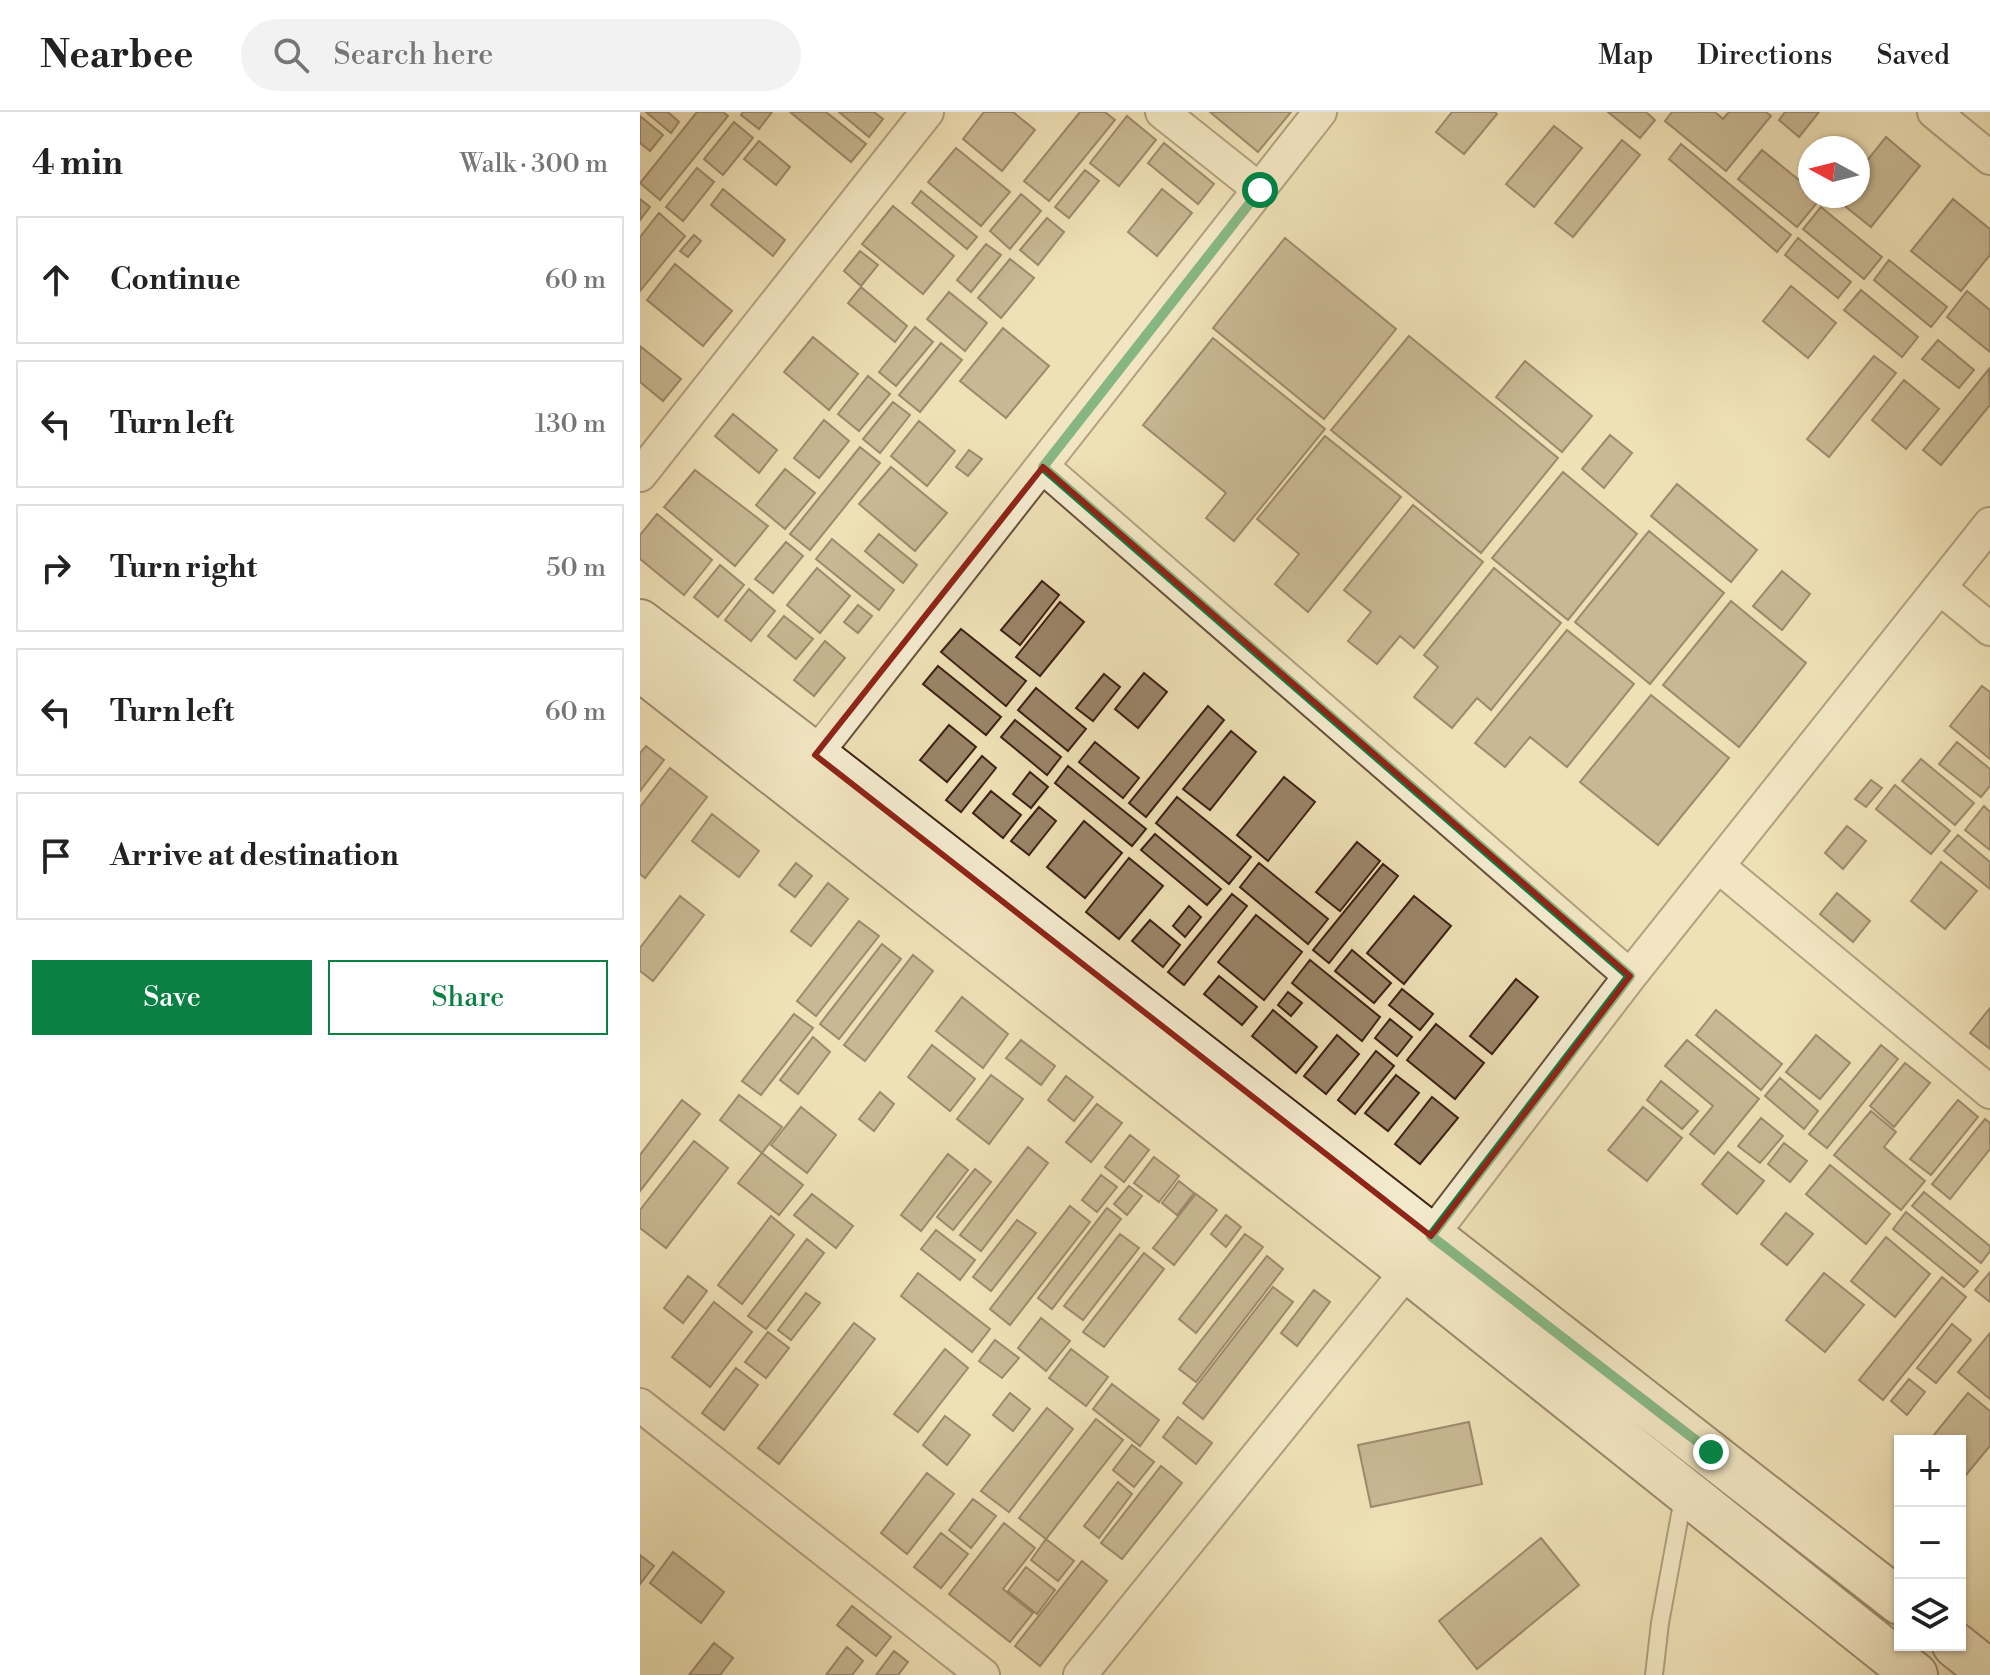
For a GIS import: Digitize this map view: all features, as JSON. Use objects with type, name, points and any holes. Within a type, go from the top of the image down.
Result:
[{"type":"main road","points":[[640,622],[815,755],[1420,1253],[1684,1492],[1915,1675]]},
{"type":"main road","points":[[640,668],[1420,1253],[1894,1598]]},
{"type":"main road","points":[[1962,1651],[1990,1673]]},
{"type":"street","points":[[640,475],[927,112]]},
{"type":"street","points":[[1162,112],[1260,190]]},
{"type":"street","points":[[815,755],[1320,112]]},
{"type":"street","points":[[1934,112],[1990,158]]},
{"type":"street","points":[[1043,467],[1630,976]]},
{"type":"street","points":[[1080,1675],[1420,1253],[1630,976],[1990,524]]},
{"type":"street","points":[[1940,588],[1990,629]]},
{"type":"street","points":[[1718,866],[1990,1092]]},
{"type":"street","points":[[640,1405],[983,1675]]},
{"type":"lane","points":[[1654,1675],[1660,1623],[1684,1492]]},
{"type":"highlighted area","points":[[1043,467],[1630,976],[1431,1236],[815,755]]},
{"type":"building","points":[[646,112],[668,112],[679,122],[671,133]]},
{"type":"building","points":[[697,112],[723,112],[728,116],[660,200],[640,183]]},
{"type":"building","points":[[743,112],[772,112],[759,129],[741,115]]},
{"type":"building","points":[[790,112],[826,112],[866,144],[851,162]]},
{"type":"building","points":[[839,112],[874,112],[883,119],[869,137]]},
{"type":"building","points":[[984,112],[1013,112],[1035,130],[1002,171],[963,139]]},
{"type":"building","points":[[1080,112],[1105,112],[1115,120],[1049,201],[1024,181]]},
{"type":"building","points":[[1210,112],[1291,112],[1258,152]]},
{"type":"building","points":[[1452,112],[1497,114],[1464,154],[1436,132]]},
{"type":"building","points":[[1608,112],[1646,112],[1655,120],[1640,138]]},
{"type":"building","points":[[1672,112],[1715,112],[1723,119],[1729,112],[1766,112],[1771,116],[1726,171],[1665,121]]},
{"type":"building","points":[[1785,112],[1819,112],[1800,136],[1779,120]]},
{"type":"building","points":[[640,116],[663,135],[650,151],[640,143]]},
{"type":"building","points":[[1127,116],[1156,140],[1119,186],[1090,163]]},
{"type":"building","points":[[734,122],[753,138],[723,175],[704,159]]},
{"type":"building","points":[[1554,126],[1582,148],[1534,207],[1506,184]]},
{"type":"building","points":[[1886,137],[1920,166],[1871,227],[1847,208],[1870,208],[1870,157]]},
{"type":"building","points":[[1622,140],[1640,155],[1573,237],[1555,223]]},
{"type":"building","points":[[759,141],[790,167],[776,185],[744,159]]},
{"type":"building","points":[[1164,143],[1214,184],[1198,204],[1148,163]]},
{"type":"building","points":[[1681,144],[1791,235],[1777,252],[1669,159]]},
{"type":"building","points":[[956,148],[1010,192],[981,226],[928,182]]},
{"type":"building","points":[[1762,150],[1798,179],[1798,208],[1813,208],[1797,227],[1738,179]]},
{"type":"building","points":[[697,168],[714,182],[683,221],[666,207]]},
{"type":"building","points":[[1085,170],[1099,181],[1069,218],[1055,207]]},
{"type":"building","points":[[723,189],[785,240],[773,256],[711,205]]},
{"type":"building","points":[[1162,189],[1192,213],[1157,256],[1128,232]]},
{"type":"building","points":[[921,191],[977,237],[967,249],[912,203]]},
{"type":"building","points":[[1021,194],[1041,211],[1010,249],[990,231]]},
{"type":"building","points":[[640,199],[650,207],[640,220]]},
{"type":"building","points":[[1953,199],[1990,229],[1990,255],[1961,291],[1911,251]]},
{"type":"building","points":[[893,206],[954,256],[923,294],[862,244]]},
{"type":"building","points":[[1822,208],[1882,257],[1864,279],[1803,229]]},
{"type":"building","points":[[659,213],[685,236],[640,291],[640,237]]},
{"type":"building","points":[[1047,218],[1064,232],[1038,265],[1020,250]]},
{"type":"building","points":[[694,235],[701,241],[688,257],[680,251]]},
{"type":"building","points":[[1285,238],[1396,329],[1324,419],[1213,328]]},
{"type":"building","points":[[1798,238],[1851,282],[1838,298],[1785,255]]},
{"type":"building","points":[[986,244],[1001,255],[971,292],[957,280]]},
{"type":"building","points":[[860,251],[878,265],[861,286],[844,271]]},
{"type":"building","points":[[1010,259],[1034,278],[1001,318],[978,298]]},
{"type":"building","points":[[1889,260],[1947,307],[1931,327],[1874,280]]},
{"type":"building","points":[[675,264],[732,311],[703,346],[647,300]]},
{"type":"building","points":[[1791,286],[1836,323],[1808,358],[1763,321]]},
{"type":"building","points":[[861,287],[907,326],[895,342],[848,303]]},
{"type":"building","points":[[1861,290],[1918,337],[1902,357],[1844,310]]},
{"type":"building","points":[[1967,291],[1990,310],[1990,352],[1947,317]]},
{"type":"building","points":[[949,292],[987,323],[965,351],[927,319]]},
{"type":"building","points":[[915,327],[933,342],[896,386],[879,372]]},
{"type":"building","points":[[1003,328],[1049,366],[1006,418],[960,381]]},
{"type":"building","points":[[1409,336],[1558,458],[1481,553],[1331,430]]},
{"type":"building","points":[[813,337],[858,374],[829,410],[784,372]]},
{"type":"building","points":[[1213,338],[1325,429],[1234,541],[1206,518],[1226,493],[1143,425]]},
{"type":"building","points":[[1938,340],[1974,370],[1959,388],[1922,359]]},
{"type":"building","points":[[941,343],[962,360],[920,412],[899,395]]},
{"type":"building","points":[[640,346],[681,379],[663,401],[640,382]]},
{"type":"building","points":[[1874,356],[1896,373],[1829,457],[1807,439]]},
{"type":"building","points":[[1525,361],[1592,416],[1562,452],[1496,397]]},
{"type":"building","points":[[1989,369],[1990,405],[1941,465],[1923,450]]},
{"type":"building","points":[[868,376],[890,394],[859,431],[838,414]]},
{"type":"building","points":[[1904,380],[1939,409],[1906,449],[1872,420]]},
{"type":"building","points":[[893,402],[910,415],[880,453],[863,439]]},
{"type":"building","points":[[733,414],[777,450],[759,473],[715,436]]},
{"type":"building","points":[[824,420],[849,441],[819,478],[794,458]]},
{"type":"building","points":[[919,421],[955,451],[927,486],[891,456]]},
{"type":"building","points":[[1610,435],[1632,453],[1604,488],[1582,469]]},
{"type":"building","points":[[1325,436],[1401,497],[1308,612],[1275,584],[1299,554],[1257,519]]},
{"type":"building","points":[[860,447],[880,463],[810,550],[790,534]]},
{"type":"building","points":[[969,450],[982,459],[968,476],[956,467]]},
{"type":"building","points":[[891,467],[947,513],[915,551],[859,504]]},
{"type":"building","points":[[785,469],[815,493],[785,529],[756,505]]},
{"type":"building","points":[[695,470],[768,526],[735,566],[664,507]]},
{"type":"building","points":[[1563,472],[1637,534],[1568,620],[1492,558]]},
{"type":"building","points":[[1677,484],[1757,550],[1731,582],[1651,516]]},
{"type":"building","points":[[1413,505],[1483,562],[1414,648],[1400,636],[1377,664],[1348,641],[1371,612],[1344,590]]},
{"type":"building","points":[[657,514],[712,560],[684,595],[640,559],[640,535]]},
{"type":"building","points":[[1649,531],[1724,593],[1650,684],[1575,622]]},
{"type":"building","points":[[879,534],[917,565],[903,583],[865,551]]},
{"type":"building","points":[[832,539],[894,590],[879,610],[816,559]]},
{"type":"building","points":[[786,542],[803,556],[773,593],[755,579]]},
{"type":"building","points":[[720,565],[744,585],[718,617],[694,597]]},
{"type":"building","points":[[817,568],[850,596],[820,633],[787,605]]},
{"type":"building","points":[[1494,568],[1561,623],[1491,710],[1477,698],[1452,728],[1414,697],[1438,667],[1424,655]]},
{"type":"building","points":[[1782,571],[1810,594],[1782,630],[1753,606]]},
{"type":"building","points":[[1042,581],[1059,595],[1020,645],[1001,630]]},
{"type":"building","points":[[749,589],[775,611],[751,641],[725,620]]},
{"type":"building","points":[[1731,601],[1806,663],[1739,747],[1663,685]]},
{"type":"building","points":[[1060,602],[1084,622],[1040,676],[1016,657]]},
{"type":"building","points":[[858,605],[872,616],[858,633],[844,622]]},
{"type":"building","points":[[784,616],[813,639],[796,659],[768,636]]},
{"type":"building","points":[[961,629],[1026,681],[1006,706],[941,652]]},
{"type":"building","points":[[1567,630],[1634,684],[1567,767],[1530,737],[1505,767],[1475,743]]},
{"type":"building","points":[[825,641],[845,658],[814,696],[794,680]]},
{"type":"building","points":[[938,666],[1001,717],[986,735],[923,684]]},
{"type":"building","points":[[1144,673],[1167,692],[1138,728],[1115,709]]},
{"type":"building","points":[[1104,674],[1120,687],[1093,721],[1076,708]]},
{"type":"building","points":[[1982,686],[1990,692],[1990,759],[1950,726]]},
{"type":"building","points":[[1036,688],[1086,729],[1068,751],[1018,710]]},
{"type":"building","points":[[1651,695],[1729,758],[1658,845],[1580,782]]},
{"type":"building","points":[[1208,706],[1224,720],[1146,817],[1129,803]]},
{"type":"building","points":[[1015,720],[1061,757],[1047,775],[1001,737]]},
{"type":"building","points":[[949,725],[976,747],[947,782],[920,760]]},
{"type":"building","points":[[1231,731],[1256,752],[1210,810],[1183,789]]},
{"type":"building","points":[[1095,742],[1139,778],[1123,798],[1079,762]]},
{"type":"building","points":[[1957,742],[1990,769],[1990,786],[1981,797],[1939,764]]},
{"type":"building","points":[[646,746],[664,760],[640,791],[640,753]]},
{"type":"building","points":[[982,756],[996,768],[961,812],[946,800]]},
{"type":"building","points":[[1921,759],[1974,803],[1955,825],[1902,781]]},
{"type":"building","points":[[1068,766],[1146,829],[1132,846],[1055,783]]},
{"type":"building","points":[[670,768],[707,797],[645,878],[640,874],[640,807]]},
{"type":"building","points":[[1030,772],[1048,787],[1031,808],[1013,794]]},
{"type":"building","points":[[1284,777],[1315,802],[1268,861],[1237,835]]},
{"type":"building","points":[[1871,780],[1882,788],[1866,807],[1855,799]]},
{"type":"building","points":[[1895,785],[1950,831],[1931,854],[1876,809]]},
{"type":"building","points":[[991,791],[1021,815],[1003,838],[973,813]]},
{"type":"building","points":[[1177,797],[1251,857],[1229,884],[1156,823]]},
{"type":"building","points":[[1984,806],[1990,812],[1990,850],[1965,830]]},
{"type":"building","points":[[1039,807],[1056,821],[1029,855],[1011,841]]},
{"type":"building","points":[[712,814],[759,851],[739,877],[692,841]]},
{"type":"building","points":[[1084,821],[1122,853],[1085,898],[1047,867]]},
{"type":"building","points":[[1847,826],[1866,841],[1843,869],[1825,853]]},
{"type":"building","points":[[1155,834],[1221,889],[1207,905],[1141,850]]},
{"type":"building","points":[[1958,835],[1990,862],[1990,889],[1944,851]]},
{"type":"building","points":[[1357,842],[1380,861],[1340,911],[1316,892]]},
{"type":"building","points":[[1129,858],[1163,886],[1119,939],[1086,912]]},
{"type":"building","points":[[1941,862],[1977,891],[1945,929],[1911,901]]},
{"type":"building","points":[[796,863],[812,876],[795,897],[779,885]]},
{"type":"building","points":[[1259,863],[1328,919],[1308,944],[1240,887]]},
{"type":"building","points":[[1383,864],[1398,876],[1329,963],[1313,950]]},
{"type":"building","points":[[828,883],[848,899],[811,946],[791,931]]},
{"type":"building","points":[[1837,893],[1870,921],[1853,942],[1820,914]]},
{"type":"building","points":[[1232,894],[1247,906],[1184,985],[1168,972]]},
{"type":"building","points":[[680,896],[704,915],[653,981],[640,971],[640,948]]},
{"type":"building","points":[[1414,896],[1451,926],[1404,984],[1367,953]]},
{"type":"building","points":[[1189,906],[1201,917],[1185,937],[1173,926]]},
{"type":"building","points":[[1256,915],[1302,952],[1264,1000],[1218,962]]},
{"type":"building","points":[[1150,920],[1180,945],[1163,967],[1132,941]]},
{"type":"building","points":[[859,921],[879,936],[816,1016],[797,1001]]},
{"type":"building","points":[[882,944],[901,959],[839,1039],[820,1024]]},
{"type":"building","points":[[1352,950],[1391,983],[1374,1003],[1335,971]]},
{"type":"building","points":[[913,955],[933,971],[865,1061],[844,1045]]},
{"type":"building","points":[[1310,960],[1380,1017],[1362,1041],[1292,983]]},
{"type":"building","points":[[1219,976],[1257,1007],[1242,1025],[1204,994]]},
{"type":"building","points":[[1516,979],[1538,997],[1492,1054],[1470,1036]]},
{"type":"building","points":[[1402,989],[1433,1014],[1420,1030],[1389,1005]]},
{"type":"building","points":[[1288,992],[1302,1003],[1291,1016],[1278,1005]]},
{"type":"building","points":[[962,997],[1008,1034],[983,1068],[936,1031]]},
{"type":"building","points":[[1990,1008],[1990,1049],[1970,1033]]},
{"type":"building","points":[[1273,1010],[1317,1047],[1296,1073],[1252,1036]]},
{"type":"building","points":[[1716,1010],[1782,1064],[1761,1090],[1696,1035]]},
{"type":"building","points":[[794,1014],[813,1028],[761,1095],[742,1081]]},
{"type":"building","points":[[1390,1019],[1412,1037],[1397,1056],[1375,1038]]},
{"type":"building","points":[[1436,1024],[1484,1063],[1455,1099],[1407,1060]]},
{"type":"building","points":[[1337,1035],[1359,1054],[1326,1094],[1304,1076]]},
{"type":"building","points":[[1816,1035],[1850,1063],[1820,1099],[1786,1072]]},
{"type":"building","points":[[813,1037],[830,1052],[798,1094],[780,1080]]},
{"type":"building","points":[[1021,1040],[1055,1066],[1041,1085],[1006,1058]]},
{"type":"building","points":[[1687,1040],[1759,1099],[1714,1154],[1690,1134],[1713,1106],[1665,1066]]},
{"type":"building","points":[[932,1045],[975,1079],[950,1111],[908,1077]]},
{"type":"building","points":[[1881,1045],[1898,1059],[1827,1148],[1809,1134]]},
{"type":"building","points":[[1376,1051],[1394,1066],[1355,1114],[1338,1100]]},
{"type":"building","points":[[1905,1063],[1930,1083],[1894,1127],[1870,1106]]},
{"type":"building","points":[[991,1075],[1023,1099],[989,1144],[957,1119]]},
{"type":"building","points":[[1396,1075],[1419,1093],[1388,1131],[1365,1113]]},
{"type":"building","points":[[1066,1076],[1093,1097],[1074,1121],[1048,1100]]},
{"type":"building","points":[[1780,1078],[1818,1111],[1804,1129],[1765,1096]]},
{"type":"building","points":[[1661,1081],[1698,1111],[1682,1129],[1647,1100]]},
{"type":"building","points":[[880,1092],[894,1104],[874,1131],[859,1119]]},
{"type":"building","points":[[739,1095],[782,1127],[762,1153],[720,1120]]},
{"type":"building","points":[[1432,1097],[1458,1118],[1420,1164],[1395,1144]]},
{"type":"building","points":[[682,1100],[700,1114],[640,1191],[640,1155]]},
{"type":"building","points":[[1958,1100],[1978,1117],[1931,1175],[1910,1159]]},
{"type":"building","points":[[1097,1104],[1122,1123],[1091,1162],[1066,1142]]},
{"type":"building","points":[[801,1107],[836,1135],[807,1173],[771,1145]]},
{"type":"building","points":[[1643,1107],[1682,1138],[1647,1181],[1608,1150]]},
{"type":"building","points":[[1871,1111],[1896,1132],[1884,1147],[1925,1181],[1901,1210],[1834,1155]]},
{"type":"building","points":[[1761,1118],[1783,1136],[1760,1163],[1738,1146]]},
{"type":"building","points":[[1985,1119],[1990,1123],[1990,1149],[1950,1199],[1932,1184]]},
{"type":"building","points":[[1130,1135],[1149,1150],[1124,1182],[1105,1167]]},
{"type":"building","points":[[694,1141],[728,1168],[666,1248],[640,1228],[640,1210]]},
{"type":"building","points":[[1784,1143],[1807,1161],[1790,1182],[1768,1164]]},
{"type":"building","points":[[1028,1147],[1048,1163],[981,1251],[960,1235]]},
{"type":"building","points":[[1728,1152],[1764,1181],[1737,1214],[1702,1184]]},
{"type":"building","points":[[762,1153],[803,1185],[779,1215],[738,1183]]},
{"type":"building","points":[[948,1154],[968,1170],[921,1231],[901,1215]]},
{"type":"building","points":[[1154,1157],[1179,1176],[1159,1202],[1134,1183]]},
{"type":"building","points":[[1830,1165],[1890,1214],[1866,1244],[1806,1194]]},
{"type":"building","points":[[975,1169],[991,1182],[953,1230],[937,1217]]},
{"type":"building","points":[[1101,1175],[1117,1187],[1097,1212],[1082,1200]]},
{"type":"building","points":[[1179,1181],[1194,1193],[1177,1215],[1162,1203]]},
{"type":"building","points":[[1129,1186],[1142,1196],[1127,1215],[1114,1204]]},
{"type":"building","points":[[1924,1192],[1990,1246],[1981,1263],[1912,1206]]},
{"type":"building","points":[[812,1194],[853,1226],[836,1248],[794,1215]]},
{"type":"building","points":[[1196,1194],[1217,1210],[1174,1265],[1153,1248]]},
{"type":"building","points":[[1070,1206],[1090,1222],[1010,1325],[990,1309]]},
{"type":"building","points":[[1107,1208],[1121,1219],[1052,1309],[1038,1298]]},
{"type":"building","points":[[1906,1212],[1978,1271],[1964,1287],[1893,1229]]},
{"type":"building","points":[[1786,1213],[1813,1234],[1787,1265],[1761,1244]]},
{"type":"building","points":[[1226,1215],[1241,1227],[1226,1247],[1211,1234]]},
{"type":"building","points":[[771,1216],[794,1235],[742,1304],[718,1285]]},
{"type":"building","points":[[1017,1220],[1036,1233],[991,1291],[973,1277]]},
{"type":"building","points":[[936,1230],[975,1260],[960,1280],[921,1249]]},
{"type":"building","points":[[1120,1234],[1139,1248],[1083,1320],[1064,1306]]},
{"type":"building","points":[[1245,1234],[1263,1247],[1196,1333],[1179,1319]]},
{"type":"building","points":[[1886,1237],[1930,1274],[1895,1317],[1851,1281]]},
{"type":"building","points":[[807,1239],[824,1253],[766,1329],[748,1316]]},
{"type":"building","points":[[1144,1253],[1164,1269],[1104,1347],[1083,1332]]},
{"type":"building","points":[[1267,1256],[1283,1269],[1196,1382],[1179,1369]]},
{"type":"building","points":[[1990,1272],[1990,1302],[1975,1290]]},
{"type":"building","points":[[918,1273],[990,1329],[972,1352],[901,1296]]},
{"type":"building","points":[[1824,1273],[1864,1305],[1825,1352],[1786,1320]]},
{"type":"building","points":[[688,1276],[707,1291],[683,1323],[664,1308]]},
{"type":"building","points":[[1942,1277],[1966,1297],[1883,1400],[1859,1380]]},
{"type":"building","points":[[1273,1287],[1293,1302],[1203,1419],[1183,1403]]},
{"type":"building","points":[[1314,1290],[1330,1302],[1297,1346],[1281,1333]]},
{"type":"building","points":[[806,1293],[820,1303],[791,1340],[778,1330]]},
{"type":"building","points":[[714,1302],[752,1332],[710,1387],[672,1357]]},
{"type":"building","points":[[1041,1318],[1070,1341],[1046,1371],[1018,1348]]},
{"type":"building","points":[[854,1323],[875,1339],[779,1464],[758,1448]]},
{"type":"building","points":[[1952,1324],[1971,1340],[1936,1383],[1917,1368]]},
{"type":"building","points":[[768,1332],[789,1348],[766,1378],[745,1362]]},
{"type":"building","points":[[1990,1333],[1990,1399],[1958,1372]]},
{"type":"building","points":[[995,1340],[1019,1358],[1002,1378],[979,1361]]},
{"type":"building","points":[[945,1349],[968,1368],[918,1432],[894,1414]]},
{"type":"building","points":[[1071,1349],[1108,1377],[1086,1406],[1049,1378]]},
{"type":"building","points":[[736,1368],[758,1385],[724,1430],[702,1413]]},
{"type":"building","points":[[1909,1379],[1925,1392],[1907,1415],[1891,1401]]},
{"type":"building","points":[[1112,1384],[1159,1420],[1140,1446],[1093,1409]]},
{"type":"building","points":[[1010,1393],[1030,1409],[1013,1431],[993,1415]]},
{"type":"building","points":[[1968,1393],[1990,1411],[1990,1446],[1966,1475],[1966,1435],[1934,1435]]},
{"type":"building","points":[[1047,1408],[1073,1429],[1009,1512],[981,1491]]},
{"type":"building","points":[[945,1416],[970,1435],[947,1465],[923,1445]]},
{"type":"building","points":[[1178,1417],[1212,1443],[1196,1464],[1163,1437]]},
{"type":"building","points":[[1096,1419],[1123,1440],[1046,1539],[1019,1518]]},
{"type":"building","points":[[1469,1422],[1482,1484],[1371,1507],[1358,1445]]},
{"type":"building","points":[[1132,1445],[1154,1462],[1134,1487],[1113,1470]]},
{"type":"building","points":[[1161,1466],[1182,1483],[1122,1559],[1101,1543]]},
{"type":"building","points":[[927,1473],[954,1494],[907,1554],[881,1533]]},
{"type":"building","points":[[1118,1482],[1132,1494],[1099,1538],[1084,1526]]},
{"type":"building","points":[[973,1499],[996,1516],[971,1548],[949,1530]]},
{"type":"building","points":[[1004,1523],[1035,1548],[1003,1589],[1033,1613],[1010,1642],[949,1594]]},
{"type":"building","points":[[941,1533],[968,1554],[941,1588],[914,1567]]},
{"type":"building","points":[[1541,1538],[1579,1585],[1477,1669],[1439,1621]]},
{"type":"building","points":[[1046,1539],[1074,1561],[1058,1581],[1031,1560]]},
{"type":"building","points":[[673,1552],[724,1592],[701,1623],[650,1583]]},
{"type":"building","points":[[640,1555],[654,1566],[640,1584]]},
{"type":"building","points":[[1082,1561],[1107,1581],[1040,1666],[1015,1646]]},
{"type":"building","points":[[1026,1567],[1055,1590],[1037,1614],[1008,1591]]},
{"type":"building","points":[[852,1606],[891,1637],[876,1656],[837,1625]]},
{"type":"building","points":[[714,1643],[733,1658],[720,1675],[689,1675]]},
{"type":"building","points":[[847,1647],[863,1661],[852,1675],[826,1675]]},
{"type":"building","points":[[894,1651],[908,1662],[898,1675],[876,1675]]},
{"type":"route","points":[[1260,190],[1043,467],[1630,976],[1431,1236],[1711,1452]]}]
